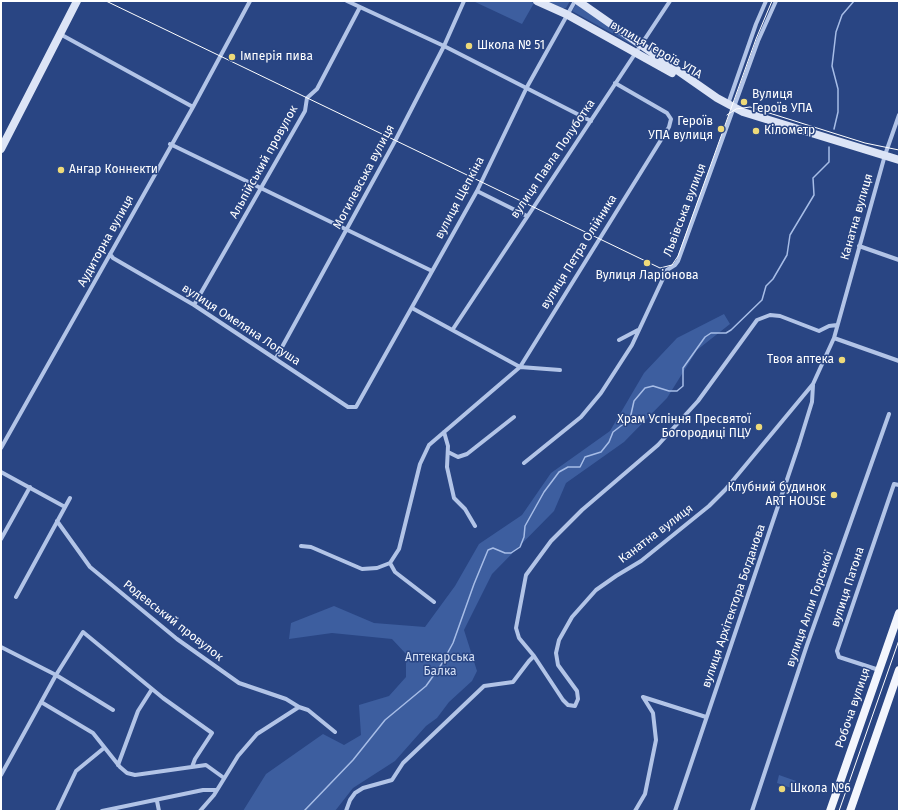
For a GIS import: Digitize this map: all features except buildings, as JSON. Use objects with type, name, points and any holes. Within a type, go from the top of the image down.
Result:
[{"type":"main road","name":"Робоча вулиця","points":[[830,811],[899,613]]},
{"type":"main road","points":[[850,811],[899,670]]},
{"type":"street","points":[[1,149],[78,1]]},
{"type":"street","name":"Аудиторна вулиця","points":[[1,448],[170,144],[193,107],[250,1]]},
{"type":"street","points":[[347,1],[444,46],[590,121]]},
{"type":"street","name":"Могилевська вулиця","points":[[276,358],[395,141],[444,46],[464,1]]},
{"type":"street","name":"вулиця Героїв УПА","points":[[537,1],[638,48]]},
{"type":"street","name":"вулиця Щепкіна","points":[[359,403],[477,191],[527,88],[566,14],[575,1]]},
{"type":"street","name":"вулиця Героїв УПА","points":[[578,1],[638,48],[732,108],[899,160]]},
{"type":"street","name":"вулиця Павла Полуботка","points":[[453,330],[670,1]]},
{"type":"street","name":"Львівська вулиця","points":[[732,108],[753,31],[766,1]]},
{"type":"street","name":"Львівська вулиця","points":[[524,463],[581,417],[601,393],[632,345],[667,270],[675,265],[682,253],[732,108],[760,35],[776,1]]},
{"type":"street","name":"Альпійський провулок","points":[[194,306],[305,111],[307,98],[317,89],[360,7]]},
{"type":"street","points":[[60,34],[193,107]]},
{"type":"street","name":"вулиця Петра Олійника","points":[[390,563],[399,548],[420,464],[429,445],[520,367],[669,127],[671,119],[667,113],[616,83]]},
{"type":"street","name":"Канатна вулиця","points":[[534,656],[563,700],[568,705],[575,706],[578,699],[577,691],[558,665],[556,653],[559,640],[572,617],[596,590],[641,561],[709,506],[725,490],[813,384],[834,338],[884,155],[899,114]]},
{"type":"street","points":[[170,144],[432,271]]},
{"type":"street","points":[[477,191],[527,216]]},
{"type":"street","points":[[859,246],[899,260]]},
{"type":"street","name":"вулиця Омеляна Логуша","points":[[110,254],[113,258],[194,306],[276,358],[348,408],[356,407],[359,403]]},
{"type":"street","points":[[412,308],[520,367],[560,370]]},
{"type":"street","points":[[346,811],[350,800],[355,793],[363,788],[392,780],[403,763],[484,686],[513,682],[534,656],[519,638],[516,628],[526,576],[547,546],[582,510],[658,445],[698,401],[757,320],[770,315],[780,316],[819,331],[829,326],[837,325]]},
{"type":"street","points":[[619,340],[639,330]]},
{"type":"street","points":[[834,338],[899,361]]},
{"type":"street","name":"вулиця Архітектора Богданова","points":[[675,811],[800,444],[812,402],[813,384]]},
{"type":"street","name":"вулиця Алли Горської","points":[[752,811],[808,645],[889,414]]},
{"type":"street","points":[[448,452],[458,457],[467,454],[514,417]]},
{"type":"street","points":[[444,432],[448,446],[447,466],[454,498],[465,509],[474,526]]},
{"type":"street","points":[[1,472],[65,507]]},
{"type":"street","name":"вулиця Патона","points":[[879,670],[839,657],[837,651],[894,484],[899,485]]},
{"type":"street","points":[[1,539],[30,488]]},
{"type":"street","points":[[16,597],[70,498]]},
{"type":"street","name":"Родевський провулок","points":[[57,521],[90,567],[177,639],[239,683],[286,699],[299,707],[308,710],[335,732]]},
{"type":"street","points":[[301,546],[311,546],[362,569],[377,568],[390,563],[395,572],[434,602]]},
{"type":"street","points":[[1,775],[56,675],[83,632],[152,689],[212,733],[195,759],[192,768]]},
{"type":"street","points":[[1,647],[56,675],[113,710]]},
{"type":"street","points":[[118,765],[138,711],[152,689]]},
{"type":"street","points":[[635,811],[646,794],[656,740],[653,713],[643,696],[706,717]]},
{"type":"street","points":[[41,702],[93,733],[118,765],[127,773],[135,775],[206,765],[224,778]]},
{"type":"street","points":[[200,811],[214,795],[238,756],[257,734],[299,707]]},
{"type":"street","points":[[57,811],[76,771],[104,748]]},
{"type":"street","points":[[102,811],[157,801],[203,790],[216,790]]},
{"type":"street","points":[[157,801],[159,811]]},
{"type":"green space","points":[[473,1],[530,1],[534,3],[522,24]]},
{"type":"green space","points":[[547,1],[570,1],[566,8],[562,8]]},
{"type":"green space","points":[[577,3],[636,44],[635,46],[572,11]]},
{"type":"green space","name":"Аптекарська Балка","points":[[724,314],[730,324],[697,350],[667,398],[624,442],[566,483],[554,511],[492,574],[464,630],[477,671],[472,681],[449,702],[437,718],[426,726],[395,761],[353,788],[335,811],[243,811],[266,774],[323,734],[344,745],[361,735],[359,705],[389,696],[406,677],[406,654],[392,639],[332,633],[289,639],[291,623],[334,606],[374,623],[425,627],[455,586],[479,544],[522,515],[551,473],[610,431],[644,373],[677,338]]},
{"type":"green space","points":[[779,775],[796,781],[794,789],[777,783]]},
{"type":"waterway","points":[[834,129],[838,112],[838,89],[832,66],[836,32],[842,15],[854,1]]},
{"type":"waterway","points":[[304,811],[353,760],[385,720],[426,686],[441,665],[453,643],[488,550],[493,548],[505,553],[511,553],[520,547],[524,537],[525,526],[544,492],[559,472],[568,467],[580,467],[585,457],[601,452],[609,442],[613,432],[630,419],[634,401],[645,388],[653,386],[669,391],[677,391],[683,386],[683,368],[705,337],[711,333],[726,333],[731,330],[762,300],[766,286],[773,279],[787,255],[790,235],[814,195],[813,178],[829,162],[829,147]]},
{"type":"tram line","points":[[106,1],[660,268],[672,265],[678,256],[756,39],[772,1]]},
{"type":"tram line","points":[[727,115],[736,109],[750,107],[865,143],[899,150]]},
{"type":"tram line","points":[[839,811],[899,640]]},
{"type":"place","name":"Школа № 51","points":[[469,46]]},
{"type":"place","name":"Імперія пива","points":[[232,57]]},
{"type":"place","name":"Вулиця Героїв УПА","points":[[744,102]]},
{"type":"place","name":"Героїв УПА вулиця","points":[[721,129]]},
{"type":"place","name":"Кілометр","points":[[756,131]]},
{"type":"place","name":"Ангар Коннекти","points":[[61,170]]},
{"type":"place","name":"Вулиця Ларіонова","points":[[647,263]]},
{"type":"place","name":"Твоя аптека","points":[[842,360]]},
{"type":"place","name":"Храм Успіння Пресвятої Богородиці ПЦУ","points":[[759,427]]},
{"type":"place","name":"Клубний будинок ART HOUSE","points":[[834,495]]},
{"type":"place","name":"Школа №6","points":[[782,789]]}]
